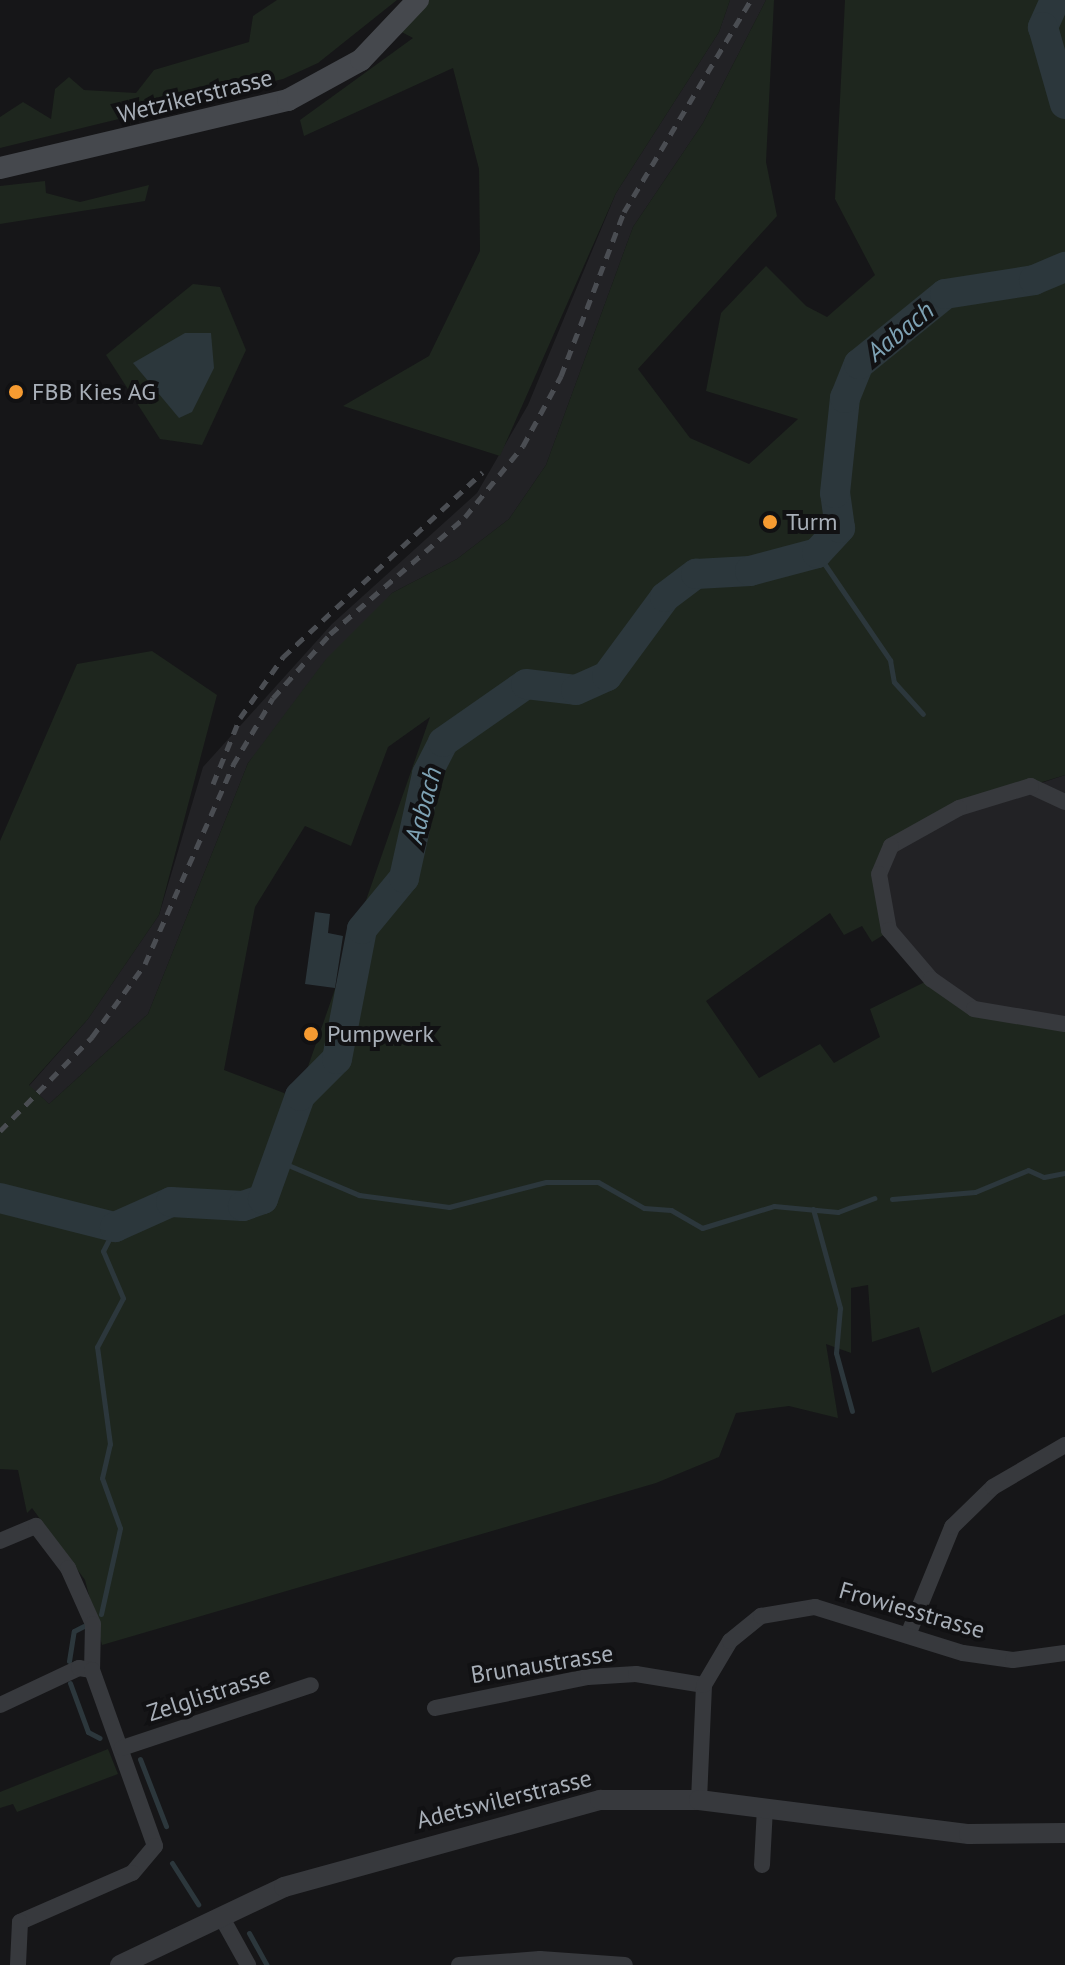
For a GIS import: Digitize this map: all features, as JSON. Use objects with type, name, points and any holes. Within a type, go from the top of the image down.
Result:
[{"type":"main road","name":"Wetzikerstrasse","points":[[0,168],[288,100],[361,60],[418,0]]},
{"type":"street","points":[[1065,802],[1031,786],[959,808],[891,846],[879,874],[881,913],[910,958],[974,1009],[1065,1024]]},
{"type":"street","points":[[908,1635],[952,1527],[993,1487],[1065,1445]]},
{"type":"street","points":[[0,1541],[36,1526],[68,1568],[93,1624],[92,1670],[79,1668],[0,1705]]},
{"type":"street","name":"Frowiesstrasse","points":[[704,1685],[737,1634],[787,1607],[828,1609],[908,1635],[1013,1660],[1065,1653]]},
{"type":"street","name":"Zelglistrasse","points":[[18,1965],[20,1922],[149,1862],[153,1830],[92,1670]]},
{"type":"street","name":"Brunaustrasse","points":[[435,1708],[588,1677],[636,1674],[704,1685]]},
{"type":"street","name":"Zelglistrasse","points":[[122,1748],[311,1685]]},
{"type":"street","points":[[699,1800],[704,1685]]},
{"type":"street","name":"Adetswilerstrasse","points":[[120,1965],[305,1880],[563,1805],[699,1800],[969,1834],[1065,1833]]},
{"type":"street","points":[[762,1865],[765,1807]]},
{"type":"street","points":[[222,1918],[248,1965]]},
{"type":"street","points":[[459,1965],[625,1965]]},
{"type":"shaded area","points":[[277,0],[397,0],[318,63],[283,79],[0,148],[0,117],[23,102],[51,119],[55,89],[69,77],[84,90],[136,93],[154,70],[249,42],[253,16]]},
{"type":"shaded area","points":[[418,0],[730,0],[719,32],[616,193],[500,456],[343,406],[429,356],[480,251],[479,169],[453,68],[304,136],[300,120],[413,38],[394,28]]},
{"type":"shaded area","points":[[730,0],[766,0],[703,123],[633,227],[546,465],[509,519],[457,559],[392,593],[248,763],[148,1014],[49,1104],[29,1086],[88,1019],[159,915],[203,767],[332,624],[477,493],[528,405],[616,193],[719,32]]},
{"type":"shaded area","points":[[766,0],[774,0],[766,162],[777,216],[638,369],[690,438],[749,464],[798,419],[706,391],[721,313],[766,266],[806,306],[827,317],[875,275],[835,199],[845,0],[1065,0],[1065,775],[959,808],[891,846],[879,874],[890,931],[872,942],[862,926],[844,935],[830,913],[706,1001],[759,1078],[820,1044],[834,1063],[880,1037],[870,1009],[931,979],[974,1009],[1065,1024],[1065,1314],[932,1373],[919,1327],[872,1342],[868,1285],[851,1288],[851,1353],[826,1344],[838,1418],[789,1406],[736,1413],[719,1457],[656,1483],[102,1645],[85,1580],[32,1508],[27,1513],[18,1470],[0,1469],[0,841],[77,664],[152,651],[217,695],[159,915],[88,1019],[29,1085],[49,1104],[148,1014],[248,763],[326,659],[392,593],[457,559],[509,519],[546,465],[633,227],[703,123]],"holes":[[[430,717],[297,1098],[224,1070],[255,907],[305,826],[351,846],[388,747]]]},
{"type":"shaded area","points":[[45,181],[46,193],[80,202],[149,185],[145,201],[0,224],[0,186]]},
{"type":"shaded area","points":[[193,284],[220,287],[246,350],[202,445],[160,439],[106,355]]},
{"type":"shaded area","points":[[185,333],[211,333],[214,368],[192,412],[179,418],[133,363]]},
{"type":"shaded area","points":[[1065,775],[1065,1024],[1015,1021],[931,979],[881,913],[891,846],[928,821]]},
{"type":"shaded area","points":[[315,912],[330,914],[328,933],[343,936],[335,988],[305,984]]},
{"type":"shaded area","points":[[108,1749],[118,1774],[17,1812],[13,1804],[0,1808],[0,1792]]},
{"type":"waterway","name":"Aabach","points":[[1055,0],[1043,27],[1065,104]]},
{"type":"waterway","name":"Aabach","points":[[0,1198],[115,1227],[171,1202],[243,1206],[263,1199],[300,1096],[337,1059],[362,929],[404,878],[427,774],[443,742],[526,684],[576,690],[607,676],[665,597],[696,574],[750,571],[817,553],[840,528],[835,493],[845,398],[859,364],[945,294],[1034,280],[1065,267]]},
{"type":"waterway","points":[[817,553],[890,660],[894,682],[923,714]]},
{"type":"waterway","points":[[281,1162],[359,1195],[449,1207],[546,1182],[598,1182],[644,1208],[671,1210],[702,1228],[774,1206],[838,1212],[874,1198]]},
{"type":"waterway","points":[[892,1199],[975,1192],[1028,1170],[1044,1177],[1065,1173]]},
{"type":"waterway","points":[[813,1209],[840,1308],[836,1353],[852,1411]]},
{"type":"waterway","points":[[101,1614],[120,1528],[102,1478],[110,1444],[97,1347],[123,1298],[103,1251],[115,1227]]},
{"type":"waterway","points":[[69,1661],[74,1631],[84,1626]]},
{"type":"waterway","points":[[70,1683],[88,1732],[100,1738]]},
{"type":"waterway","points":[[140,1759],[166,1826]]},
{"type":"waterway","points":[[172,1863],[198,1904]]},
{"type":"waterway","points":[[249,1933],[267,1965]]},
{"type":"railway","points":[[0,1131],[92,1037],[145,964],[233,765],[273,698],[330,634],[465,517],[523,446],[561,376],[624,212],[751,0]]},
{"type":"railway","points":[[213,784],[240,718],[283,657],[483,472]]},
{"type":"place","name":"FBB Kies AG","points":[[16,392]]},
{"type":"place","name":"Turm","points":[[770,522]]},
{"type":"place","name":"Pumpwerk","points":[[311,1034]]}]
